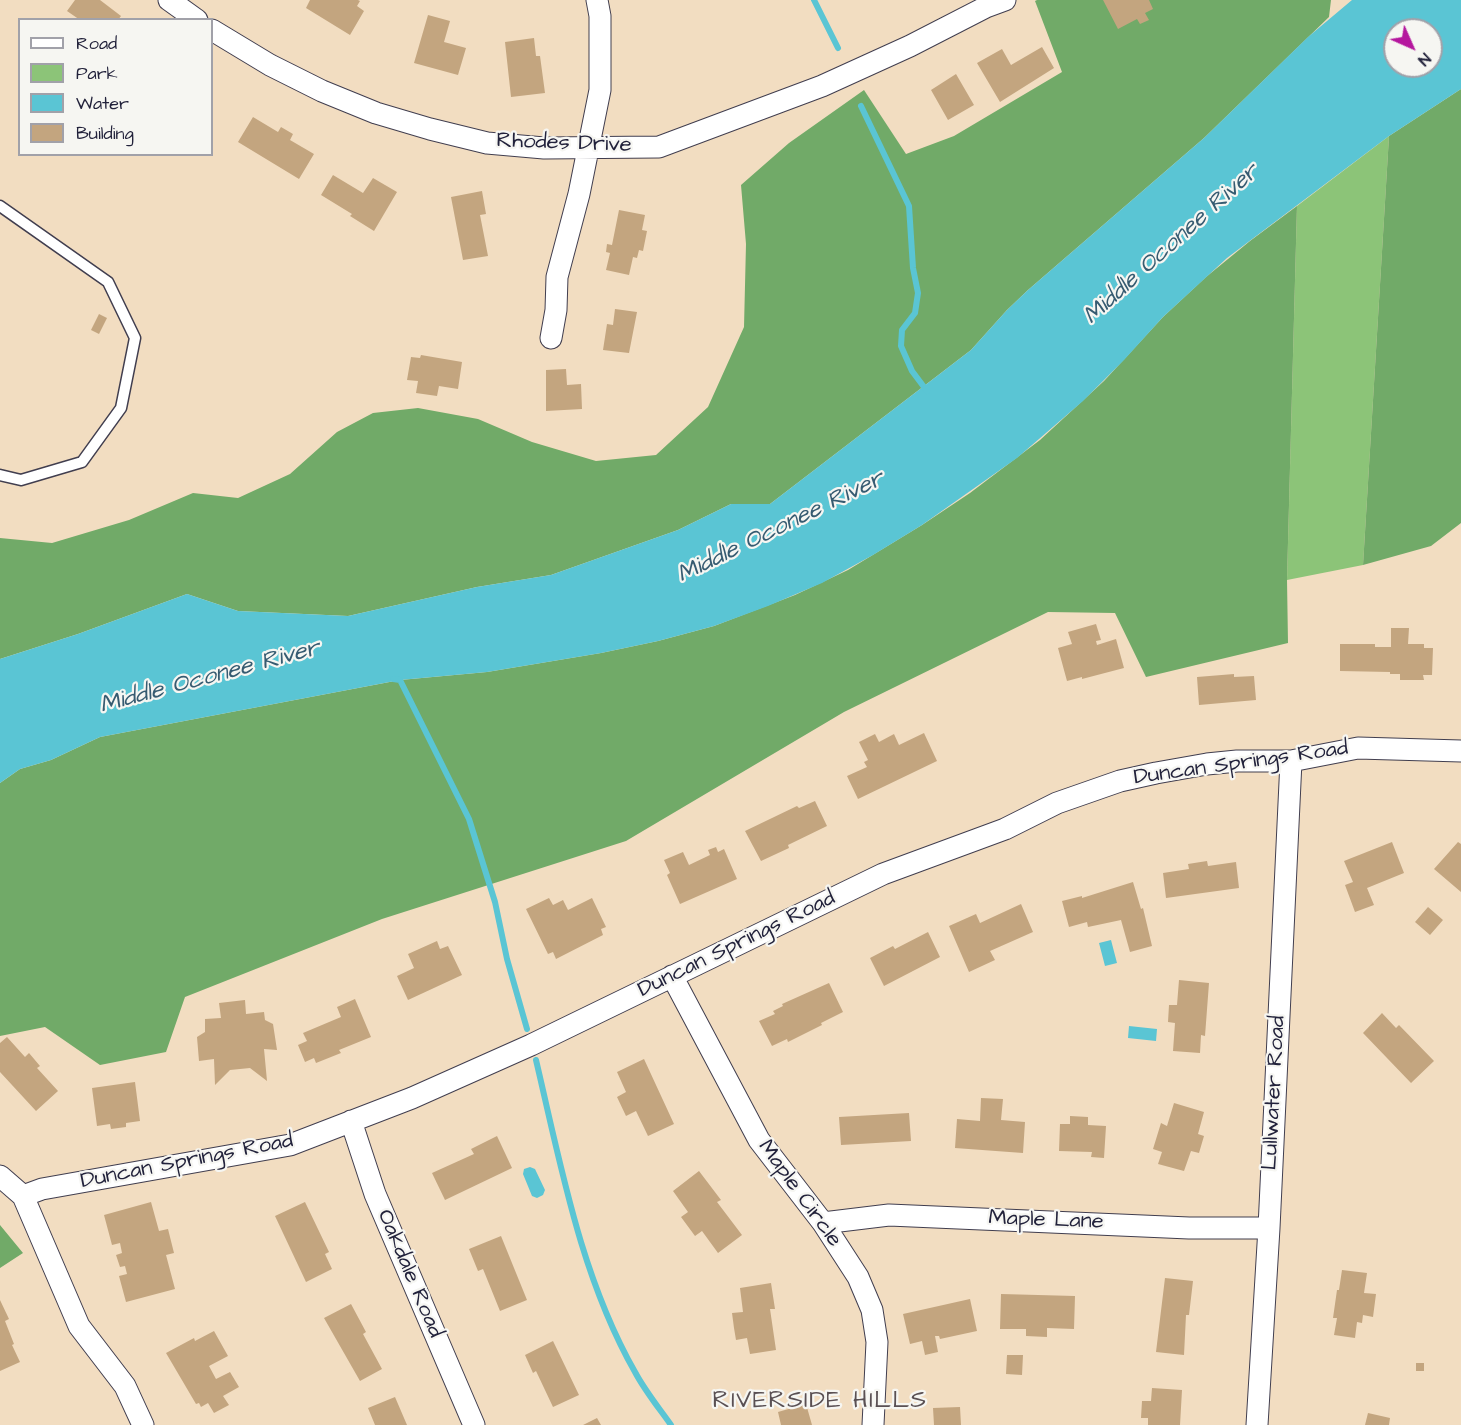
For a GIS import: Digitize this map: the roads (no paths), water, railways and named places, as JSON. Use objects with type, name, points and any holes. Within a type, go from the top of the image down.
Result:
[{"type":"street","points":[[169,0],[194,18]]},
{"type":"street","points":[[551,338],[556,310],[557,277],[579,194],[600,90],[600,16],[597,0]]},
{"type":"street","name":"Rhodes Drive","points":[[213,31],[270,65],[322,91],[376,113],[430,129],[487,143],[544,148],[659,147],[822,86],[1005,0]]},
{"type":"street","name":"Duncan Springs Road","points":[[23,1196],[42,1189],[290,1145],[412,1098],[531,1045],[883,874],[1005,829],[1057,803],[1120,782],[1156,772],[1237,761],[1291,761],[1358,748],[1461,751]]},
{"type":"street","name":"Lullwater Road","points":[[1257,1425],[1269,1228],[1291,761]]},
{"type":"street","name":"Maple Circle","points":[[672,976],[759,1140],[823,1223],[858,1277],[872,1310],[877,1342],[873,1425]]},
{"type":"street","name":"Oakdale Road","points":[[351,1121],[375,1194],[474,1425]]},
{"type":"street","points":[[0,1176],[23,1196],[80,1326],[125,1386],[143,1425]]},
{"type":"street","name":"Maple Lane","points":[[823,1223],[889,1215],[1189,1228],[1269,1228]]},
{"type":"lane","points":[[0,206],[108,282],[135,338],[121,408],[82,462],[21,480],[0,475]]},
{"type":"water","name":"Middle Oconee River","points":[[1352,0],[1461,0],[1461,89],[1389,136],[1227,258],[1163,317],[1083,401],[1017,458],[922,525],[822,583],[714,626],[658,641],[487,672],[400,680],[100,737],[51,760],[20,769],[0,783],[0,659],[78,634],[187,594],[238,611],[348,616],[477,587],[551,575],[678,530],[731,504],[770,504],[971,350],[1028,290],[1204,138],[1308,37]]},
{"type":"water","points":[[1111,940],[1117,963],[1105,966],[1099,943]]},
{"type":"water","points":[[1129,1026],[1157,1029],[1156,1041],[1128,1038]]},
{"type":"water","points":[[530,1167],[535,1169],[545,1190],[543,1195],[537,1198],[532,1196],[523,1174],[524,1169]]},
{"type":"waterway","points":[[814,0],[838,48]]},
{"type":"waterway","points":[[861,106],[909,206],[913,268],[918,293],[915,313],[902,330],[901,346],[912,371],[927,391]]},
{"type":"waterway","points":[[393,679],[400,680],[469,819],[495,902],[507,959],[527,1029]]},
{"type":"waterway","points":[[536,1060],[564,1180],[600,1298],[635,1372],[671,1425]]},
{"type":"district","name":"RIVERSIDE HILLS","points":[[820,1402]]}]
